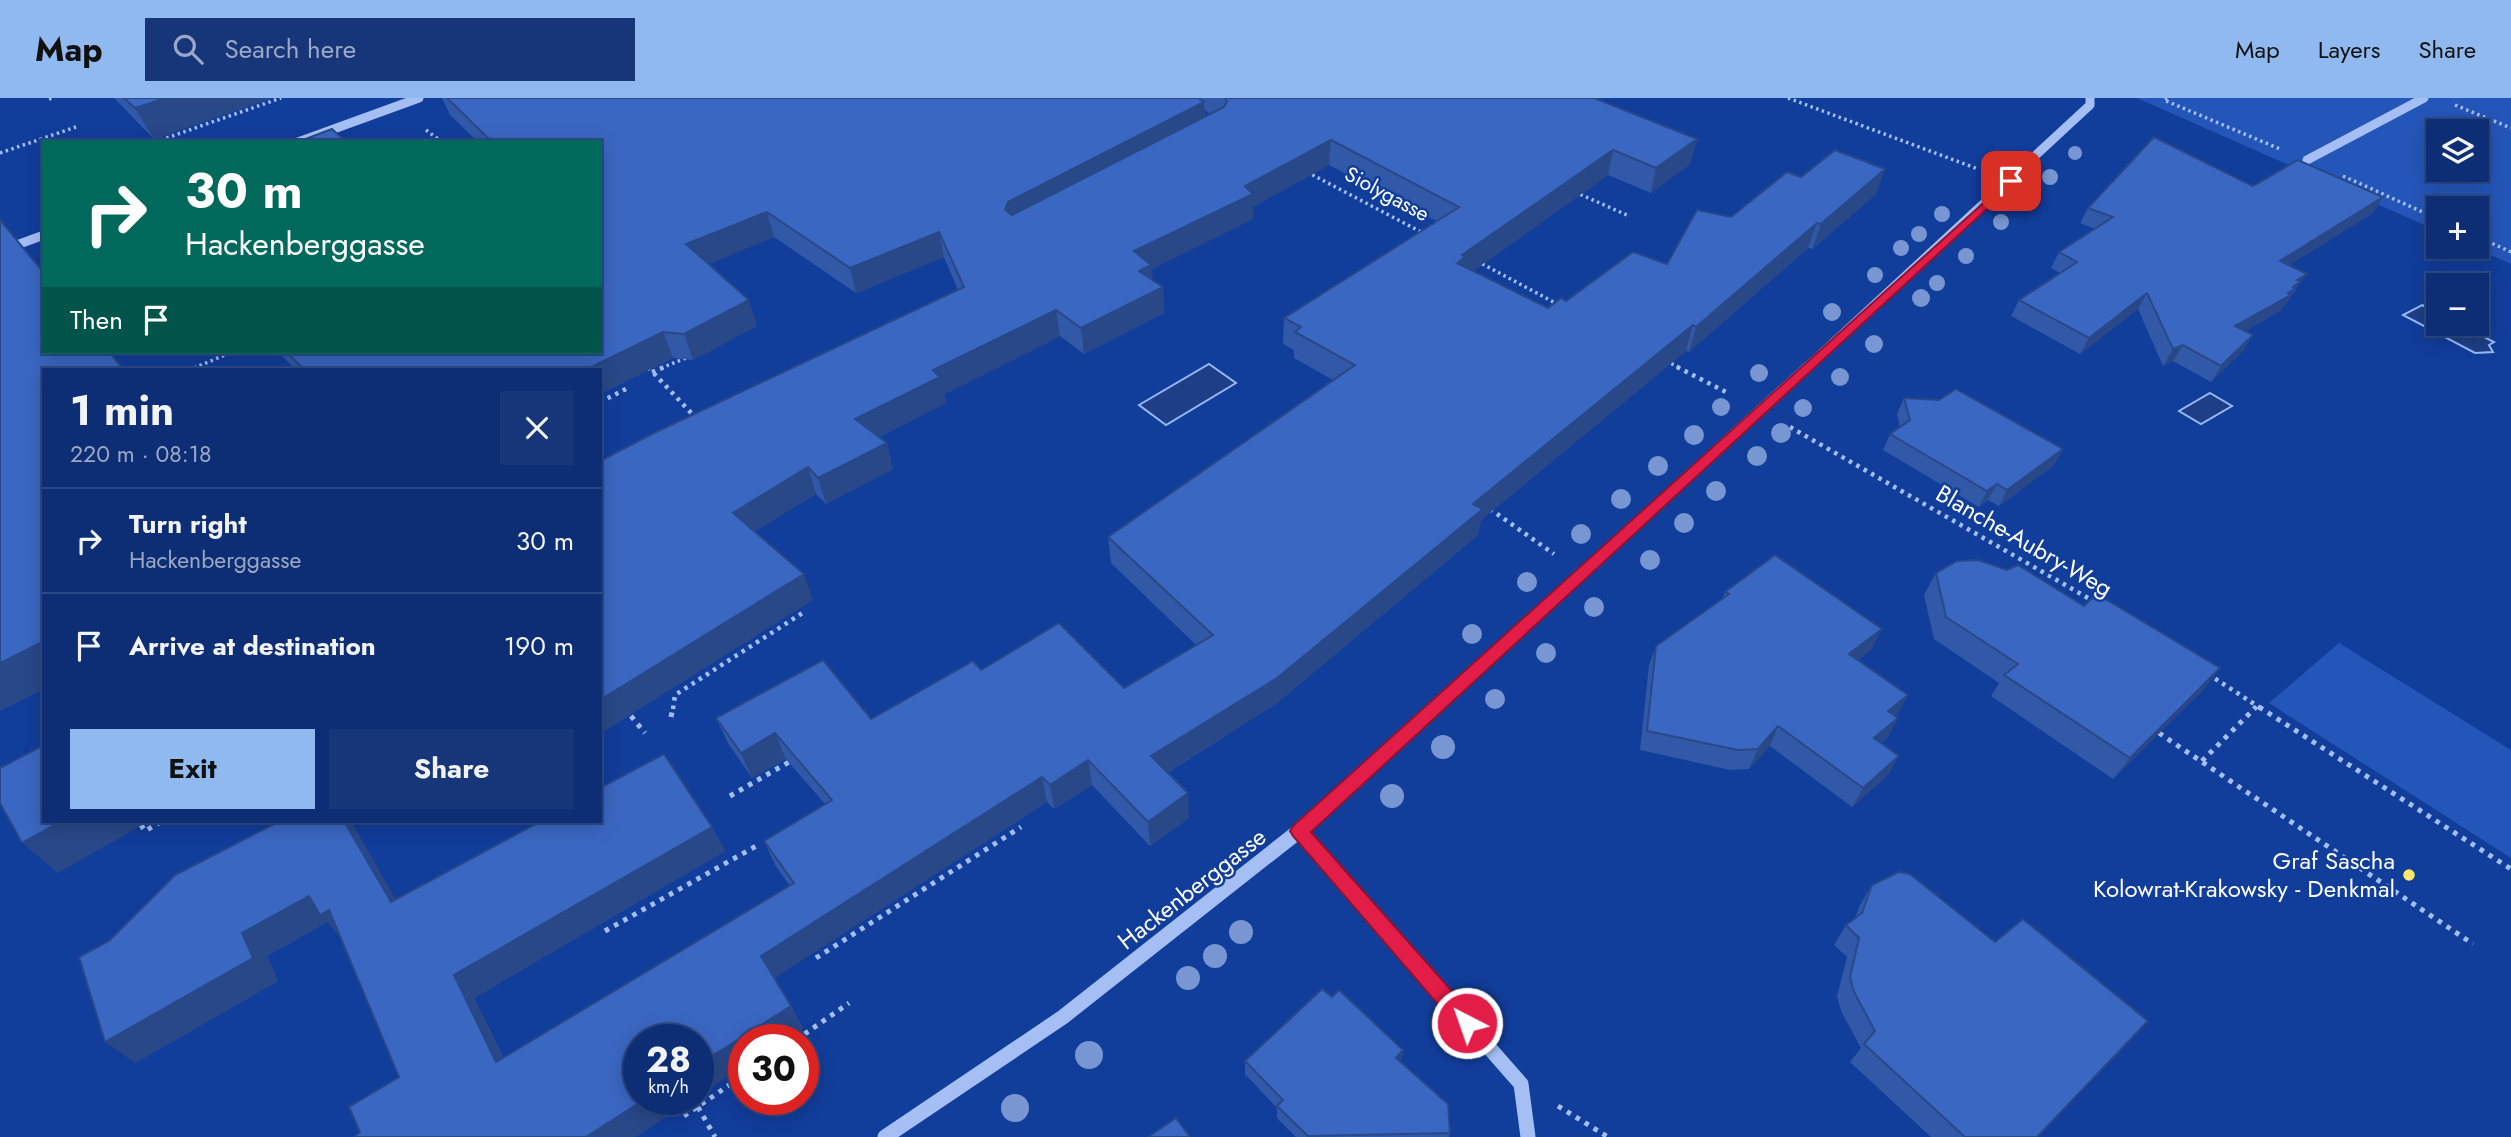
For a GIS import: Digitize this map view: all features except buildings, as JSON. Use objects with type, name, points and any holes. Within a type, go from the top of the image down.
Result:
[{"type":"street","points":[[304,140],[419,98]]},
{"type":"street","points":[[2307,160],[2424,98]]},
{"type":"street","name":"Hackenberggasse","points":[[884,1137],[1063,1017],[1299,831],[2011,181],[2090,101]]},
{"type":"street","points":[[0,251],[42,236]]},
{"type":"street","points":[[1299,831],[1521,1084],[1528,1137]]},
{"type":"path","points":[[160,140],[281,98]]},
{"type":"path","points":[[1788,98],[2011,181]]},
{"type":"path","points":[[2450,103],[2511,128]]},
{"type":"path","points":[[0,153],[76,127]]},
{"type":"path","name":"Siolygasse","points":[[1306,171],[1429,236]]},
{"type":"path","points":[[1567,188],[1629,216]]},
{"type":"path","points":[[2489,242],[2511,252]]},
{"type":"path","points":[[1466,255],[1564,307]]},
{"type":"path","points":[[195,368],[227,354]]},
{"type":"path","points":[[653,372],[686,358]]},
{"type":"path","points":[[1663,359],[1761,411]]},
{"type":"path","points":[[644,363],[699,421]]},
{"type":"path","points":[[602,401],[628,388]]},
{"type":"path","name":"Blanche-Aubry-Weg","points":[[1761,411],[2107,610]]},
{"type":"path","points":[[1479,502],[1582,573]]},
{"type":"path","points":[[671,718],[676,695],[755,640],[804,612]]},
{"type":"path","points":[[2200,669],[2511,869]]},
{"type":"path","points":[[2202,761],[2257,706]]},
{"type":"path","points":[[631,716],[645,733]]},
{"type":"path","points":[[2159,733],[2473,944]]},
{"type":"path","points":[[730,796],[789,762]]},
{"type":"path","points":[[141,825],[145,831],[159,823]]},
{"type":"path","points":[[816,958],[1021,827]]},
{"type":"path","points":[[605,931],[758,845]]},
{"type":"path","points":[[933,875],[937,881]]},
{"type":"path","points":[[612,917],[616,924]]},
{"type":"path","points":[[819,1024],[849,1003]]},
{"type":"path","points":[[1521,1084],[1608,1137]]},
{"type":"path","points":[[699,1115],[715,1137]]},
{"type":"shaded area","points":[[2137,98],[2511,98],[2511,264],[2489,254],[2489,196],[2426,196],[2426,226]]},
{"type":"shaded area","points":[[2422,305],[2426,307],[2426,327],[2403,315]]},
{"type":"shaded area","points":[[2443,336],[2482,336],[2494,342],[2489,345],[2493,352],[2475,353]]},
{"type":"shaded area","points":[[1209,364],[1236,383],[1166,425],[1139,405]]},
{"type":"shaded area","points":[[2210,393],[2232,406],[2201,424],[2179,411]]},
{"type":"shaded area","points":[[2339,643],[2511,750],[2511,858],[2269,703]]},
{"type":"place","name":"Graf Sascha Kolowrat-Krakowsky - Denkmal","points":[[2409,875]]},
{"type":"route","points":[[1467,1023],[1299,831],[2011,181]]}]
